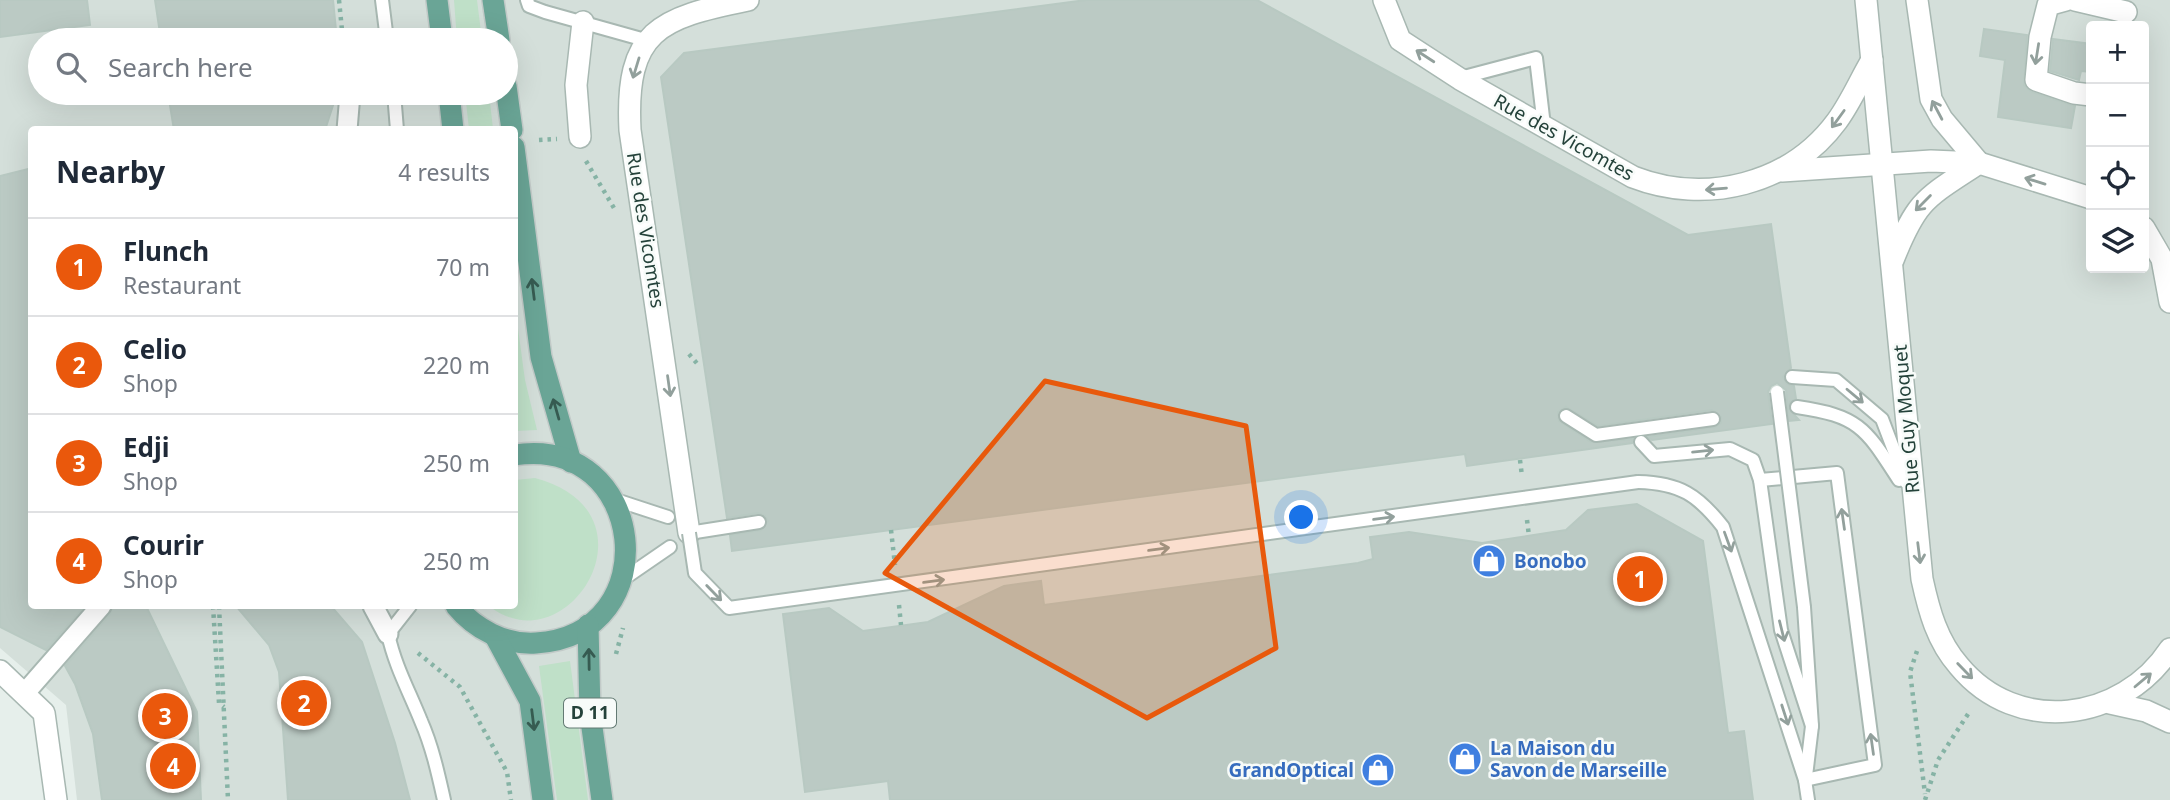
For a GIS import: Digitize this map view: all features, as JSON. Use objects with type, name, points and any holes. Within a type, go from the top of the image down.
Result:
[{"type":"main road","points":[[437,0],[440,28]]},
{"type":"main road","points":[[493,0],[497,28]]},
{"type":"main road","points":[[450,105],[453,126]]},
{"type":"main road","points":[[509,105],[511,126]]},
{"type":"main road","points":[[518,178],[541,356],[571,461]]},
{"type":"main road","points":[[459,609],[470,621],[495,636],[512,641],[538,643],[565,638],[588,625],[608,605],[622,580],[626,538],[622,518],[613,499],[590,473],[571,461],[539,453],[518,455]]},
{"type":"main road","name":"D 11","points":[[588,625],[590,713],[602,800]]},
{"type":"main road","points":[[495,636],[530,701],[543,800]]},
{"type":"street","points":[[645,40],[663,26],[691,11],[748,0]]},
{"type":"street","name":"Rue des Vicomtes","points":[[1384,0],[1400,40],[1460,79],[1650,184],[1697,190],[1750,183],[1782,171],[1812,149],[1832,128],[1872,60]]},
{"type":"street","name":"Rue Guy Moquet","points":[[1866,0],[1913,501],[1922,579],[1930,614],[1941,639],[1961,668],[1996,696],[2023,707],[2050,712],[2109,703],[2146,711],[2170,722]]},
{"type":"street","points":[[1891,266],[1907,225],[1917,208],[1934,192],[1979,163],[1942,119],[1931,99],[1917,0]]},
{"type":"street","points":[[2066,0],[2048,5],[2040,37],[2036,80],[2086,94]]},
{"type":"street","points":[[2075,0],[2126,12]]},
{"type":"street","points":[[580,136],[576,85],[583,22]]},
{"type":"street","name":"Rue des Vicomtes","points":[[645,40],[629,94],[630,130],[689,533]]},
{"type":"street","points":[[347,126],[348,105]]},
{"type":"street","name":"Rue des Vicomtes","points":[[1782,171],[1931,161],[1979,163],[2086,196]]},
{"type":"street","points":[[2149,237],[2162,259],[2170,302]]},
{"type":"street","points":[[24,694],[98,609]]},
{"type":"street","points":[[375,609],[388,634]]},
{"type":"street","name":"Rue Guy Moquet","points":[[2109,703],[2141,682],[2170,649]]},
{"type":"street","points":[[0,671],[44,713],[56,800]]},
{"type":"lane","points":[[382,0],[386,28]]},
{"type":"lane","points":[[527,0],[529,6],[545,12],[645,40]]},
{"type":"lane","points":[[1460,79],[1536,58],[1544,126]]},
{"type":"lane","points":[[395,105],[397,126]]},
{"type":"lane","points":[[396,110],[405,126]]},
{"type":"lane","points":[[1793,377],[1836,380],[1882,419],[1913,501]]},
{"type":"lane","points":[[1777,392],[1804,607],[1812,726],[1805,780]]},
{"type":"lane","points":[[1797,407],[1831,412],[1868,432],[1913,501]]},
{"type":"lane","points":[[1566,416],[1596,435],[1713,419]]},
{"type":"lane","points":[[1641,442],[1654,456],[1730,449],[1753,460],[1760,480],[1781,630],[1812,726]]},
{"type":"lane","points":[[1760,480],[1837,473],[1875,765],[1805,780]]},
{"type":"lane","points":[[758,522],[689,533],[695,573],[729,608],[1638,482],[1664,483],[1689,492],[1723,527],[1805,780],[1808,800]]},
{"type":"lane","points":[[613,499],[668,517]]},
{"type":"lane","points":[[622,580],[670,547]]},
{"type":"lane","points":[[407,609],[388,634],[394,664],[421,720],[436,764],[444,800]]},
{"type":"path","points":[[339,0],[342,28]]},
{"type":"path","points":[[213,609],[219,703],[225,708]]},
{"type":"path","points":[[219,609],[228,800]]},
{"type":"path","points":[[407,609],[419,656],[439,668],[460,687],[507,772],[511,800]]},
{"type":"path","points":[[1925,797],[1910,671],[1930,614]]},
{"type":"path","points":[[614,665],[628,618]]},
{"type":"path","points":[[1925,797],[1938,760],[1970,711]]},
{"type":"highlighted area","points":[[1045,381],[1246,426],[1276,648],[1147,718],[885,573]]},
{"type":"shaded area","points":[[0,0],[2170,0],[2170,800],[77,800],[66,705],[0,648]]},
{"type":"green space","points":[[454,0],[477,0],[480,28],[456,28]]},
{"type":"green space","points":[[466,105],[490,105],[493,126],[469,126]]},
{"type":"green space","points":[[518,328],[525,380],[537,430],[518,431]]},
{"type":"green space","points":[[535,478],[573,496],[593,521],[598,550],[590,578],[572,602],[548,617],[519,620],[495,609],[518,609],[518,480]]},
{"type":"green space","points":[[570,661],[588,800],[557,800],[539,666]]},
{"type":"building","points":[[0,0],[87,0],[90,25],[28,28],[28,33],[0,37]]},
{"type":"building","points":[[155,0],[333,0],[336,28],[159,28]]},
{"type":"building","points":[[1086,0],[1257,0],[1688,235],[1771,224],[1791,368],[1783,377],[1787,384],[1794,386],[1796,399],[1790,402],[1789,409],[1799,420],[1789,421],[1786,390],[1777,383],[1771,386],[1768,392],[1772,424],[1652,440],[1648,437],[1715,427],[1721,423],[1721,417],[1712,410],[1598,426],[1566,407],[1558,412],[1559,421],[1591,442],[1633,439],[1632,443],[1467,466],[1465,454],[732,551],[730,535],[761,530],[768,521],[758,513],[727,518],[661,77],[684,53]]},
{"type":"building","points":[[1984,29],[2027,35],[2024,85],[2032,92],[2075,106],[2071,128],[1998,117],[2005,60],[1980,56]]},
{"type":"building","points":[[2053,39],[2086,43],[2086,72],[2081,71],[2079,80],[2050,71]]},
{"type":"building","points":[[170,105],[333,105],[326,126],[173,126]]},
{"type":"building","points":[[28,169],[28,609],[82,609],[46,650],[0,627],[0,176]]},
{"type":"building","points":[[1637,504],[1703,541],[1728,733],[1744,731],[1753,800],[890,800],[888,781],[805,792],[783,614],[829,608],[863,631],[928,622],[1004,586],[1041,581],[1044,605],[1358,563],[1373,559],[1370,537],[1409,532],[1482,543],[1566,530],[1588,510]]},
{"type":"building","points":[[112,609],[147,609],[197,712],[201,800],[102,800],[93,734],[75,684],[65,666]]},
{"type":"building","points":[[239,609],[334,609],[362,642],[395,743],[410,800],[288,800],[279,672],[269,645]]},
{"type":"place","name":"Bonobo","points":[[1489,561]]},
{"type":"place","name":"Flunch","points":[[1640,579]]},
{"type":"place","name":"Celio","points":[[304,703]]},
{"type":"place","name":"Edji","points":[[165,716]]},
{"type":"place","name":"La Maison du Savon de Marseille","points":[[1465,759]]},
{"type":"place","name":"Courir","points":[[173,766]]},
{"type":"place","name":"GrandOptical","points":[[1378,770]]}]
